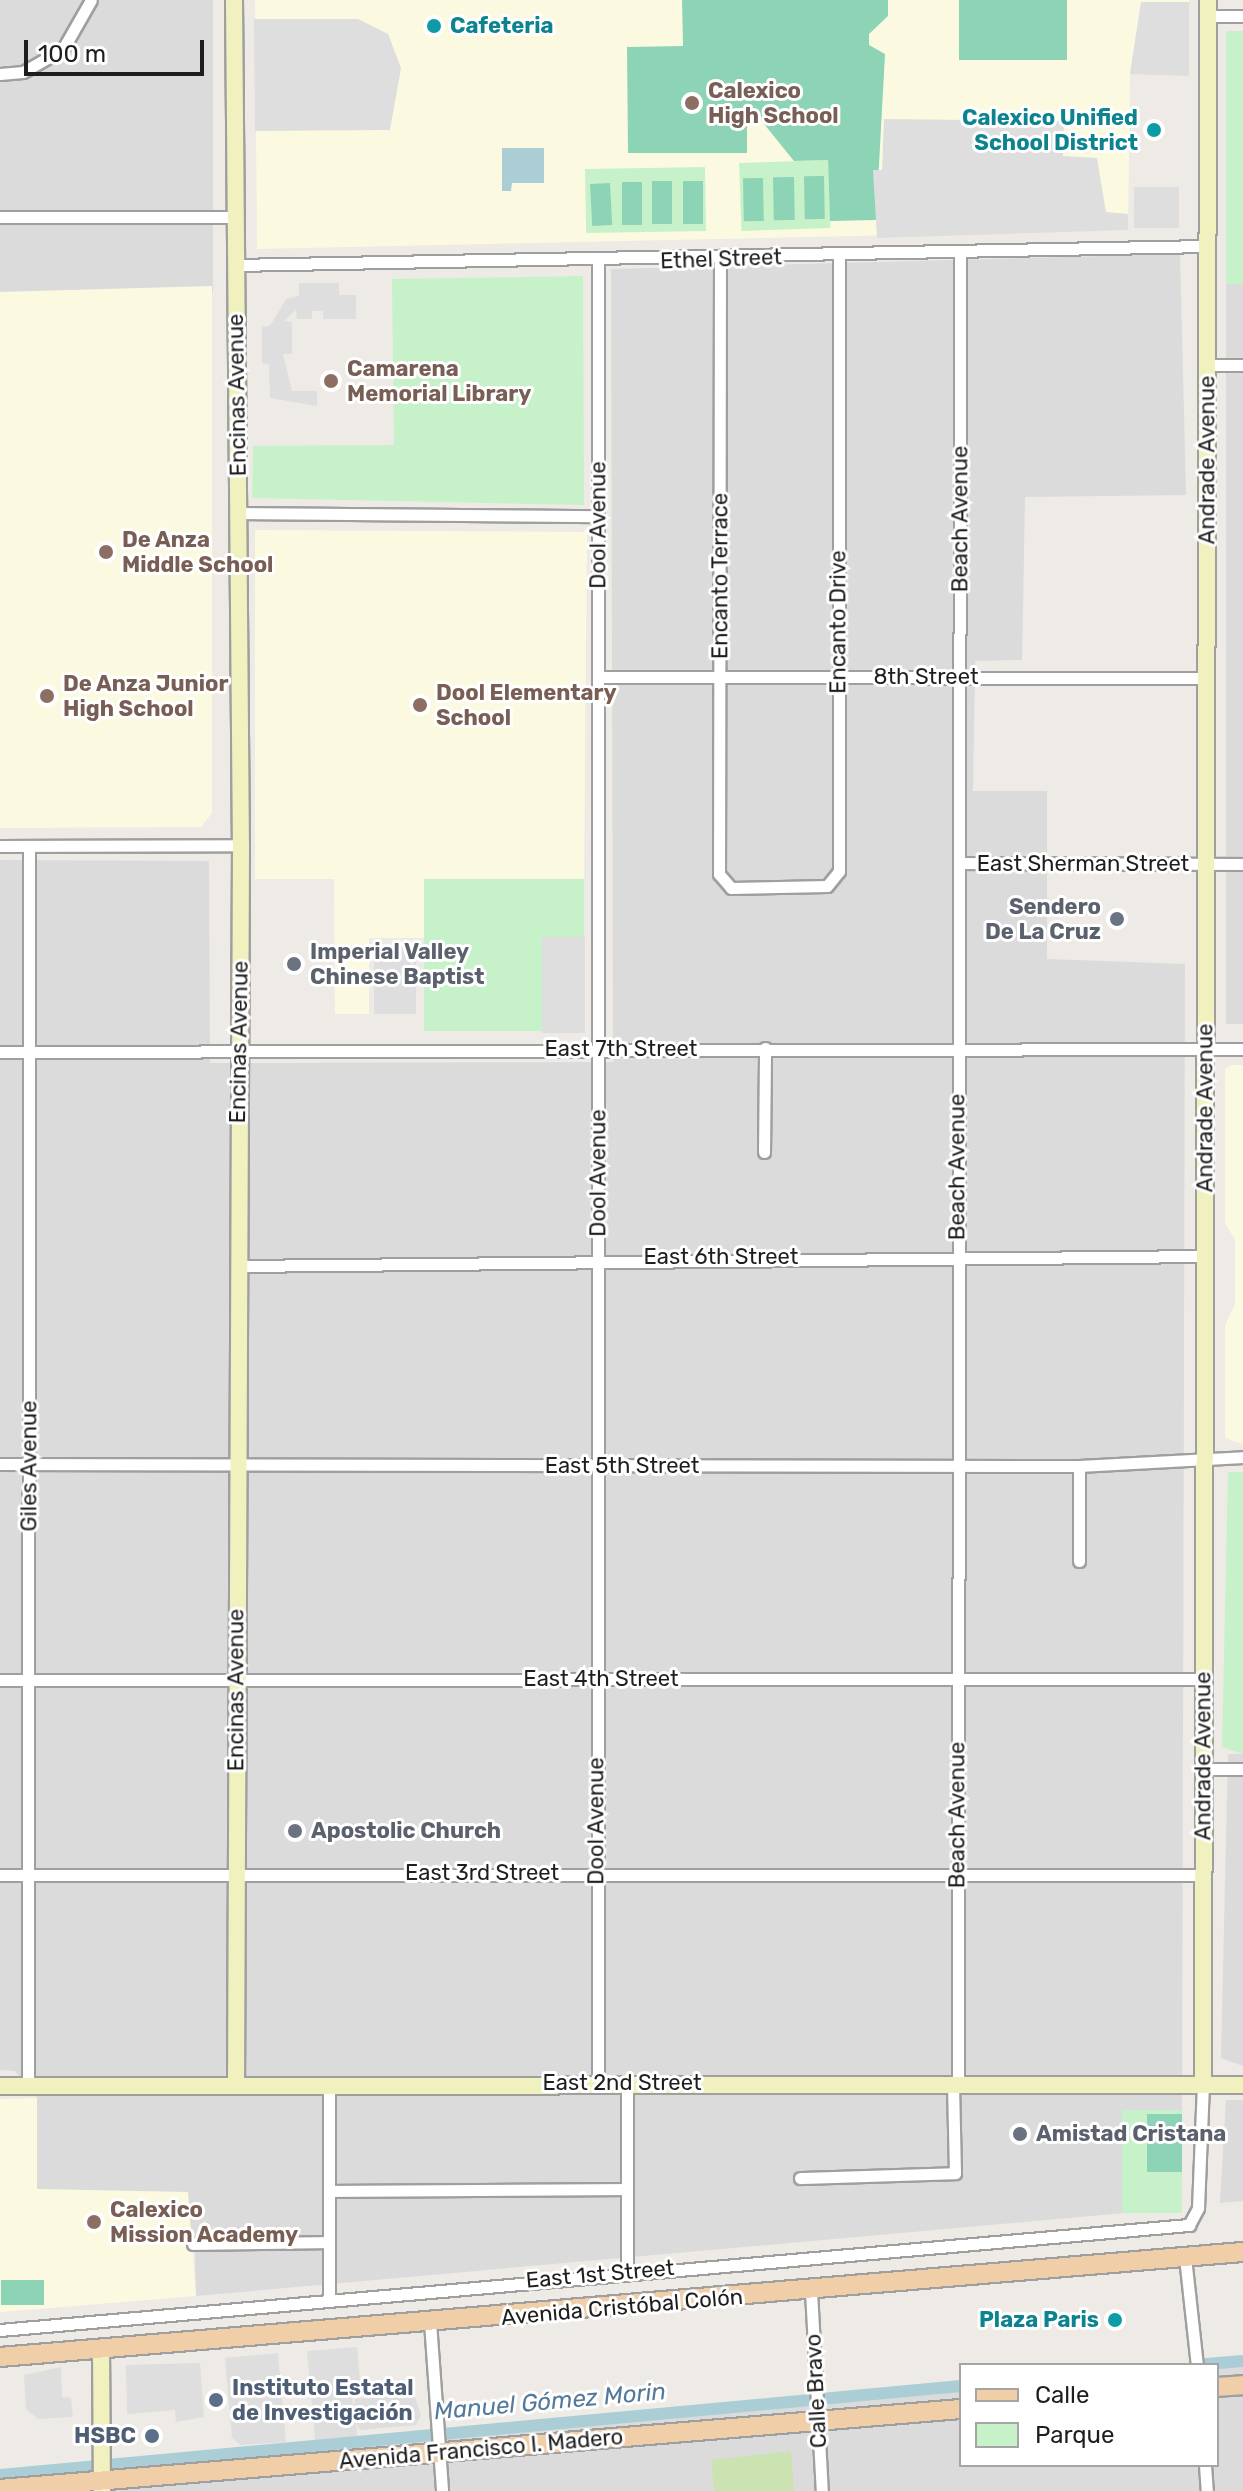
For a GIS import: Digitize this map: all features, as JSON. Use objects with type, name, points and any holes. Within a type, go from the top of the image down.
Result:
[{"type":"main road","name":"Avenida Cristóbal Colón","points":[[0,2360],[20,2355],[811,2291],[1243,2252]]},
{"type":"main road","points":[[1219,2387],[1243,2385]]},
{"type":"main road","name":"Avenida Francisco I. Madero","points":[[0,2489],[102,2485],[959,2409]]},
{"type":"street","points":[[0,74],[23,72],[63,49],[91,0]]},
{"type":"street","name":"Encinas Avenue","points":[[234,0],[234,217],[241,513],[236,2085]]},
{"type":"street","points":[[1208,8],[1243,16]]},
{"type":"street","name":"Andrade Avenue","points":[[1196,2216],[1203,2085],[1208,8]]},
{"type":"street","points":[[0,217],[234,217]]},
{"type":"street","name":"Ethel Street","points":[[235,265],[598,263],[1206,246]]},
{"type":"street","name":"Beach Avenue","points":[[800,2178],[955,2173],[960,251]]},
{"type":"street","name":"Encanto Drive","points":[[731,888],[827,886],[837,879],[839,255]]},
{"type":"street","name":"Encanto Terrace","points":[[720,259],[719,874],[731,888]]},
{"type":"street","name":"Dool Avenue","points":[[598,263],[598,2083]]},
{"type":"street","points":[[1207,365],[1243,365]]},
{"type":"street","points":[[241,513],[598,516]]},
{"type":"street","name":"8th Street","points":[[599,677],[1206,678]]},
{"type":"street","points":[[0,846],[241,845]]},
{"type":"street","name":"Giles Avenue","points":[[28,2086],[29,846]]},
{"type":"street","name":"East Sherman Street","points":[[959,863],[1243,864]]},
{"type":"street","points":[[764,1152],[765,1048]]},
{"type":"street","name":"East 7th Street","points":[[0,1052],[1243,1049]]},
{"type":"street","name":"East 6th Street","points":[[237,1266],[958,1256],[1206,1256]]},
{"type":"street","name":"East 5th Street","points":[[0,1464],[1079,1466],[1243,1457]]},
{"type":"street","points":[[1079,1466],[1079,1561]]},
{"type":"street","name":"East 4th Street","points":[[0,1680],[1202,1679]]},
{"type":"street","points":[[1203,1769],[1243,1769]]},
{"type":"street","name":"East 3rd Street","points":[[0,1875],[1203,1875]]},
{"type":"street","name":"East 2nd Street","points":[[0,2086],[598,2083],[1243,2085]]},
{"type":"street","points":[[627,2083],[627,2272]]},
{"type":"street","points":[[329,2085],[329,2298]]},
{"type":"street","points":[[329,2191],[626,2189]]},
{"type":"street","name":"East 1st Street","points":[[0,2330],[329,2298],[1189,2225],[1196,2216]]},
{"type":"street","points":[[193,2244],[329,2242]]},
{"type":"street","points":[[1185,2257],[1197,2363]]},
{"type":"street","name":"Calle Bravo","points":[[811,2291],[822,2491]]},
{"type":"street","points":[[430,2322],[442,2491]]},
{"type":"street","points":[[101,2349],[102,2485]]},
{"type":"street","points":[[1205,2467],[1207,2491]]},
{"type":"shaded area","points":[[0,0],[213,0],[213,292],[0,292]]},
{"type":"shaded area","name":"Calexico High School","points":[[255,0],[1189,2],[1141,2],[1130,74],[1128,230],[257,249]]},
{"type":"shaded area","points":[[1141,2],[1189,2],[1189,76],[1130,74]]},
{"type":"shaded area","points":[[254,19],[358,19],[388,34],[401,68],[390,130],[255,131]]},
{"type":"shaded area","points":[[884,119],[1064,121],[1063,156],[1097,158],[1106,212],[1128,214],[1128,230],[877,238],[873,170],[882,170]]},
{"type":"shaded area","points":[[1134,187],[1179,187],[1179,228],[1134,228]]},
{"type":"shaded area","points":[[1180,254],[1186,495],[1025,497],[1022,660],[975,661],[973,791],[1047,791],[1047,959],[1185,964],[1182,2110],[1122,2110],[1124,2213],[196,2296],[195,2253],[36,2189],[37,2098],[15,2071],[0,2070],[0,860],[209,861],[210,1063],[613,1062],[611,269]]},
{"type":"shaded area","points":[[299,283],[339,283],[339,295],[356,295],[356,319],[323,319],[323,311],[312,311],[312,319],[297,319],[296,310],[284,321],[292,322],[292,354],[283,354],[292,391],[317,391],[317,406],[270,398],[269,364],[262,363],[262,327],[270,326],[286,299],[299,296]]},
{"type":"shaded area","points":[[1226,284],[1243,284],[1243,1024],[1226,1024]]},
{"type":"shaded area","name":"De Anza Middle School","points":[[212,286],[212,813],[201,827],[0,828],[0,292]]},
{"type":"shaded area","name":"Dool Elementary School","points":[[255,530],[587,532],[584,880],[427,880],[427,938],[369,938],[369,1014],[335,1014],[334,879],[255,879]]},
{"type":"shaded area","points":[[542,937],[585,937],[585,1033],[542,1033]]},
{"type":"shaded area","points":[[374,945],[416,945],[416,1014],[374,1014]]},
{"type":"shaded area","points":[[1231,1065],[1243,1065],[1243,1444],[1225,1438],[1225,1325],[1235,1304],[1235,1240],[1225,1223],[1225,1069]]},
{"type":"shaded area","points":[[1228,1754],[1243,1754],[1243,2066],[1221,2058]]},
{"type":"shaded area","name":"Calexico Mission Academy","points":[[37,2098],[37,2189],[188,2192],[196,2296],[0,2312],[0,2099]]},
{"type":"shaded area","points":[[1226,2100],[1243,2100],[1243,2201],[1220,2203]]},
{"type":"shaded area","points":[[357,2347],[361,2394],[352,2395],[353,2408],[355,2399],[414,2394],[421,2415],[416,2425],[360,2430],[356,2422],[357,2437],[315,2440],[307,2351]]},
{"type":"shaded area","points":[[278,2353],[286,2442],[241,2445],[232,2438],[225,2358]]},
{"type":"shaded area","points":[[1243,2361],[1243,2491],[0,2491],[0,2475],[959,2386],[959,2467],[1219,2467],[1218,2363]]},
{"type":"shaded area","points":[[200,2363],[204,2417],[176,2422],[175,2410],[127,2414],[126,2365]]},
{"type":"shaded area","points":[[61,2367],[62,2397],[71,2398],[73,2417],[38,2419],[26,2409],[24,2375]]},
{"type":"green space","points":[[682,0],[888,0],[888,16],[869,34],[869,45],[885,54],[876,220],[830,221],[828,160],[794,161],[747,103],[747,153],[628,153],[627,47],[683,46]]},
{"type":"green space","points":[[959,0],[1067,0],[1067,60],[959,60]]},
{"type":"green space","points":[[1226,31],[1243,31],[1243,284],[1226,284]]},
{"type":"green space","points":[[828,160],[830,228],[741,231],[739,163]]},
{"type":"green space","points":[[705,167],[706,231],[586,233],[585,169]]},
{"type":"green space","points":[[804,176],[824,176],[825,219],[805,219]]},
{"type":"green space","points":[[773,177],[794,177],[795,220],[774,220]]},
{"type":"green space","points":[[743,178],[763,178],[764,221],[744,221]]},
{"type":"green space","points":[[652,181],[672,181],[672,224],[652,224]]},
{"type":"green space","points":[[683,181],[703,181],[703,224],[683,224]]},
{"type":"green space","points":[[622,182],[642,182],[642,225],[622,225]]},
{"type":"green space","points":[[610,183],[612,225],[592,226],[590,184]]},
{"type":"green space","points":[[583,276],[584,505],[252,498],[253,446],[394,445],[392,279]]},
{"type":"green space","points":[[424,879],[584,879],[584,1031],[424,1031]]},
{"type":"green space","points":[[1228,1472],[1243,1472],[1243,1754],[1222,1747]]},
{"type":"green space","points":[[1122,2110],[1182,2110],[1182,2213],[1122,2213]]},
{"type":"green space","points":[[1147,2114],[1182,2114],[1182,2172],[1147,2172]]},
{"type":"green space","points":[[1,2280],[44,2280],[44,2305],[1,2305]]},
{"type":"green space","points":[[791,2451],[794,2491],[714,2491],[711,2460]]},
{"type":"water","points":[[502,148],[544,148],[544,183],[512,183],[511,191],[502,191]]},
{"type":"waterway","name":"Manuel Gómez Morin","points":[[1219,2363],[1243,2361]]},
{"type":"waterway","name":"Manuel Gómez Morin","points":[[0,2475],[959,2386]]},
{"type":"place","name":"Cafeteria","points":[[434,26]]},
{"type":"place","name":"Calexico High School","points":[[692,103]]},
{"type":"place","name":"Calexico Unified School District","points":[[1154,130]]},
{"type":"place","name":"Camarena Memorial Library","points":[[331,381]]},
{"type":"place","name":"De Anza Middle School","points":[[106,552]]},
{"type":"place","name":"De Anza Junior High School","points":[[47,696]]},
{"type":"place","name":"Dool Elementary School","points":[[420,705]]},
{"type":"place","name":"Sendero De La Cruz","points":[[1117,919]]},
{"type":"place","name":"Imperial Valley Chinese Baptist","points":[[294,964]]},
{"type":"place","name":"Apostolic Church","points":[[295,1831]]},
{"type":"place","name":"Amistad Cristana","points":[[1020,2134]]},
{"type":"place","name":"Calexico Mission Academy","points":[[94,2222]]},
{"type":"place","name":"Plaza Paris","points":[[1115,2320]]},
{"type":"place","name":"Instituto Estatal de Investigación","points":[[216,2400]]},
{"type":"place","name":"HSBC","points":[[152,2436]]}]
